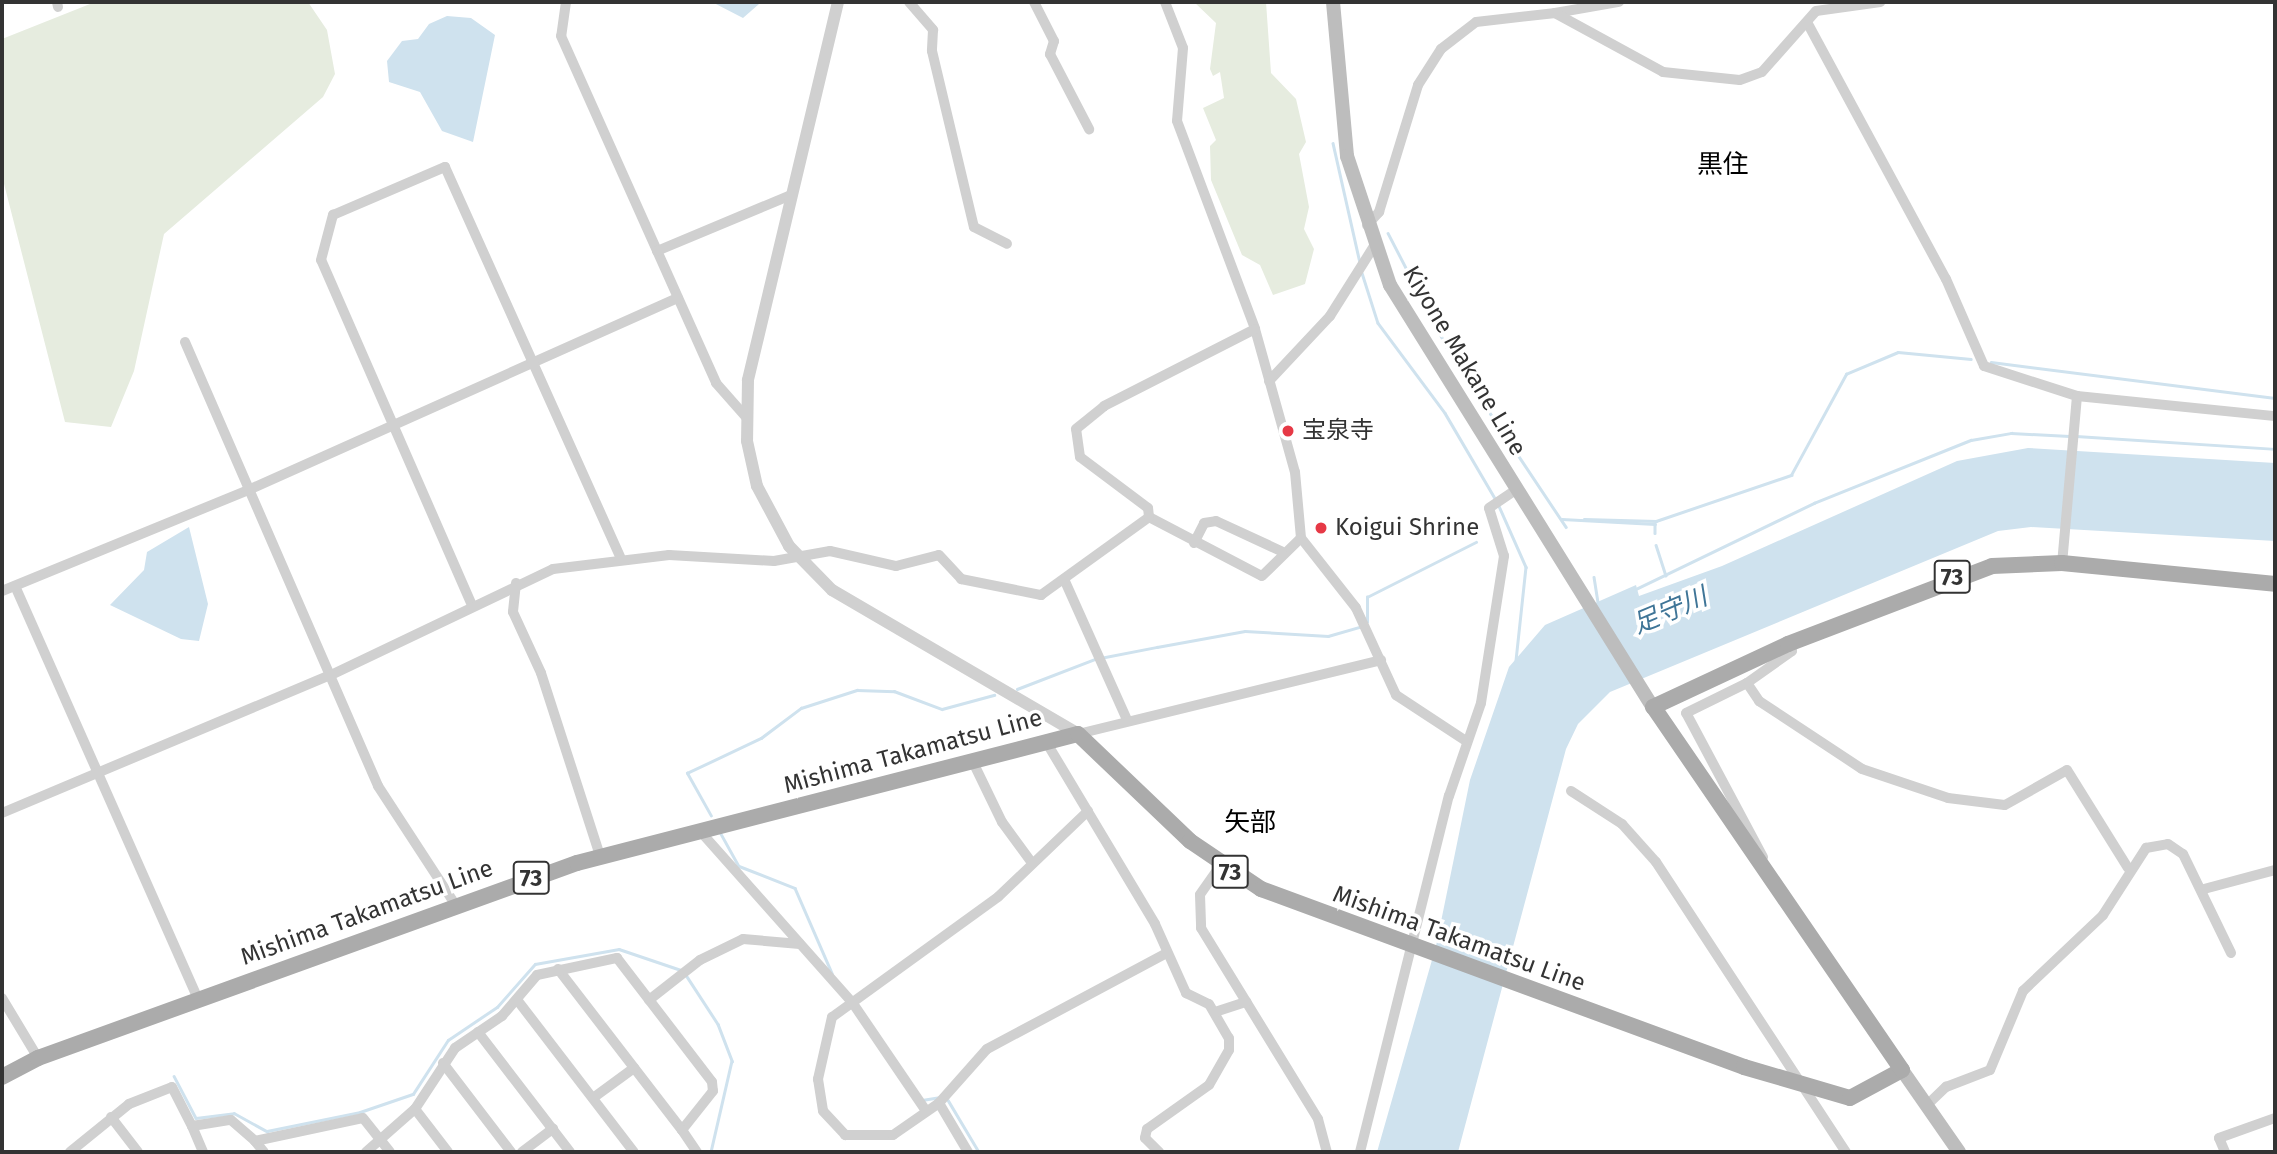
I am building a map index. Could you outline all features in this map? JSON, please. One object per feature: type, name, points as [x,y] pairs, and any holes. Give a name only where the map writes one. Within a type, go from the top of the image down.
[{"type":"main road","name":"Kiyone Makane Line","points":[[1333,2],[1338,104],[1366,226],[1369,251],[1410,323],[1514,491],[1653,707]]},
{"type":"main road","name":"73","points":[[1653,707],[1788,644],[1973,570],[2062,558],[2275,584]]},
{"type":"main road","points":[[1653,707],[1760,870],[1959,1152]]},
{"type":"main road","name":"Mishima Takamatsu Line","points":[[2,1077],[38,1058],[456,904],[600,856],[1045,740],[1078,734],[1220,866],[1290,902],[1807,1089],[1850,1098],[1902,1070]]},
{"type":"street","points":[[566,2],[561,36],[716,383],[746,417]]},
{"type":"street","points":[[838,2],[752,359],[746,417],[757,486],[799,559],[851,604],[1078,734],[1381,660]]},
{"type":"street","points":[[909,2],[933,30],[932,51],[974,227],[1007,244]]},
{"type":"street","points":[[1034,2],[1054,41],[1050,54],[1089,129]]},
{"type":"street","points":[[1165,2],[1183,48],[1177,121],[1255,329],[1295,472],[1301,538],[1364,625],[1405,706],[1466,741]]},
{"type":"street","points":[[1366,226],[1379,212],[1418,85],[1441,49],[1482,19],[1555,13],[1619,2]]},
{"type":"street","points":[[1555,13],[1663,72],[1740,80],[1762,72],[1808,24],[1814,6],[1880,2]]},
{"type":"street","points":[[1808,24],[1946,279],[1984,366],[2077,400],[2275,416]]},
{"type":"street","points":[[471,603],[325,275],[324,231],[333,215],[445,167],[620,557]]},
{"type":"street","points":[[657,251],[791,195]]},
{"type":"street","points":[[1269,381],[1330,316],[1357,264],[1369,251]]},
{"type":"street","points":[[2,591],[246,491],[678,298]]},
{"type":"street","points":[[1255,329],[1104,406],[1076,429],[1080,457],[1148,508],[1150,517],[1262,576],[1281,551],[1301,538]]},
{"type":"street","points":[[185,342],[246,491],[331,675],[378,786],[456,904]]},
{"type":"street","points":[[2062,558],[2077,400]]},
{"type":"street","points":[[1360,1152],[1416,948],[1466,741],[1481,703],[1503,574],[1497,502],[1514,491]]},
{"type":"street","points":[[2,813],[95,770],[331,675],[516,582],[620,557],[799,559],[831,551],[896,565],[939,555],[961,579],[1041,595],[1065,579],[1071,568],[1150,517]]},
{"type":"street","points":[[1194,542],[1204,523],[1216,521],[1281,551]]},
{"type":"street","points":[[1065,579],[1127,720]]},
{"type":"street","points":[[516,582],[513,612],[541,673],[600,856]]},
{"type":"street","points":[[15,586],[198,999]]},
{"type":"street","points":[[1760,870],[1764,862],[1753,831],[1686,721],[1691,706],[1747,683],[1792,651],[1788,644]]},
{"type":"street","points":[[1747,683],[1759,701],[1862,769],[1948,798],[2005,804],[2067,770],[2128,867]]},
{"type":"street","points":[[1045,740],[1088,811],[1167,953],[1186,993],[1215,1012],[1229,1051],[1209,1085],[1147,1129],[1145,1138],[1159,1152]]},
{"type":"street","points":[[972,760],[1002,822],[1032,863]]},
{"type":"street","points":[[1571,791],[1622,824],[1656,862],[1846,1152]]},
{"type":"street","points":[[1088,811],[998,897],[832,1017],[818,1079],[823,1111],[845,1135],[878,1139],[893,1135],[924,1108],[942,1099],[987,1049],[1167,953]]},
{"type":"street","points":[[700,831],[800,944],[854,1000],[924,1108]]},
{"type":"street","points":[[1926,1106],[1946,1087],[1990,1070],[2023,990],[2103,915],[2128,867],[2146,848],[2168,845],[2183,855],[2204,889],[2231,953]]},
{"type":"street","points":[[1220,866],[1206,879],[1198,912],[1209,946],[1318,1119],[1327,1152]]},
{"type":"street","points":[[2204,889],[2275,870]]},
{"type":"street","points":[[649,1000],[684,972],[748,938],[800,944]]},
{"type":"street","points":[[366,1152],[415,1109],[443,1063],[518,1001],[537,975],[617,958],[712,1082],[713,1091],[682,1130]]},
{"type":"street","points":[[558,969],[697,1152]]},
{"type":"street","points":[[2,998],[38,1058]]},
{"type":"street","points":[[518,1001],[634,1152]]},
{"type":"street","points":[[1215,1012],[1246,1002]]},
{"type":"street","points":[[478,1032],[570,1152]]},
{"type":"street","points":[[443,1063],[511,1152]]},
{"type":"street","points":[[593,1098],[634,1068]]},
{"type":"street","points":[[73,1150],[111,1117],[172,1087],[203,1152]]},
{"type":"street","points":[[942,1099],[968,1152]]},
{"type":"street","points":[[415,1109],[448,1152]]},
{"type":"street","points":[[111,1117],[138,1152]]},
{"type":"street","points":[[256,1141],[363,1118],[390,1152]]},
{"type":"street","points":[[2225,1152],[2219,1139],[2275,1118]]},
{"type":"street","points":[[192,1126],[231,1120],[256,1141],[264,1152]]},
{"type":"street","points":[[522,1152],[553,1129]]},
{"type":"street","points":[[1353,1152],[1364,1138]]},
{"type":"shaded area","points":[[95,2],[308,2],[327,30],[335,74],[323,97],[164,234],[134,371],[111,427],[65,422],[2,176],[2,39]]},
{"type":"shaded area","points":[[1194,2],[1266,2],[1271,73],[1296,99],[1306,142],[1299,154],[1309,207],[1304,229],[1314,249],[1305,284],[1273,295],[1260,265],[1242,255],[1211,180],[1210,146],[1216,140],[1203,108],[1224,98],[1220,72],[1213,76],[1210,69],[1216,23]]},
{"type":"water","points":[[712,2],[759,2],[759,4],[743,18]]},
{"type":"water","points":[[447,16],[471,18],[495,35],[473,142],[442,131],[420,92],[389,82],[387,61],[402,41],[418,39],[429,24]]},
{"type":"water","name":"足守川","points":[[2028,448],[2275,463],[2275,541],[2031,527],[1998,531],[1610,692],[1578,724],[1566,749],[1458,1152],[1377,1152],[1436,946],[1470,780],[1509,667],[1545,625],[1636,585],[1639,596],[1722,566],[1957,461]]},
{"type":"water","points":[[189,527],[208,604],[199,641],[181,639],[110,605],[144,570],[147,552]]},
{"type":"waterway","points":[[1333,143],[1360,263]]},
{"type":"waterway","points":[[1388,233],[1450,353],[1566,527]]},
{"type":"waterway","points":[[1362,273],[1378,323],[1445,413],[1496,500]]},
{"type":"waterway","points":[[1584,519],[1656,521],[1791,475],[1846,374],[1898,352],[1971,359]]},
{"type":"waterway","points":[[1991,362],[2275,398]]},
{"type":"waterway","points":[[1636,589],[1814,503],[1971,440],[2011,433],[2069,436]]},
{"type":"waterway","points":[[2076,436],[2275,449]]},
{"type":"waterway","points":[[1499,506],[1526,567],[1516,661]]},
{"type":"waterway","points":[[1562,519],[1655,524],[1655,533]]},
{"type":"waterway","points":[[1367,622],[1367,597],[1476,542]]},
{"type":"waterway","points":[[1656,545],[1666,575]]},
{"type":"waterway","points":[[1594,577],[1598,601]]},
{"type":"waterway","points":[[1017,689],[1095,659],[1157,647],[1245,631],[1328,636],[1363,626]]},
{"type":"waterway","points":[[711,816],[687,773],[761,738],[801,708],[857,690],[894,691],[942,709],[994,695]]},
{"type":"waterway","points":[[720,832],[739,866],[795,888],[832,973]]},
{"type":"waterway","points":[[174,1076],[196,1118],[234,1113],[267,1131],[360,1112],[413,1094],[448,1040],[497,1007],[535,964],[619,949],[681,970]]},
{"type":"waterway","points":[[686,975],[718,1024],[732,1061],[711,1152]]},
{"type":"waterway","points":[[922,1100],[942,1097]]},
{"type":"waterway","points":[[948,1100],[979,1152]]},
{"type":"place","name":"宝泉寺","points":[[1288,431]]},
{"type":"place","name":"Koigui Shrine","points":[[1321,528]]},
{"type":"district","name":"黒住","points":[[1723,165]]},
{"type":"district","name":"矢部","points":[[1250,823]]}]
